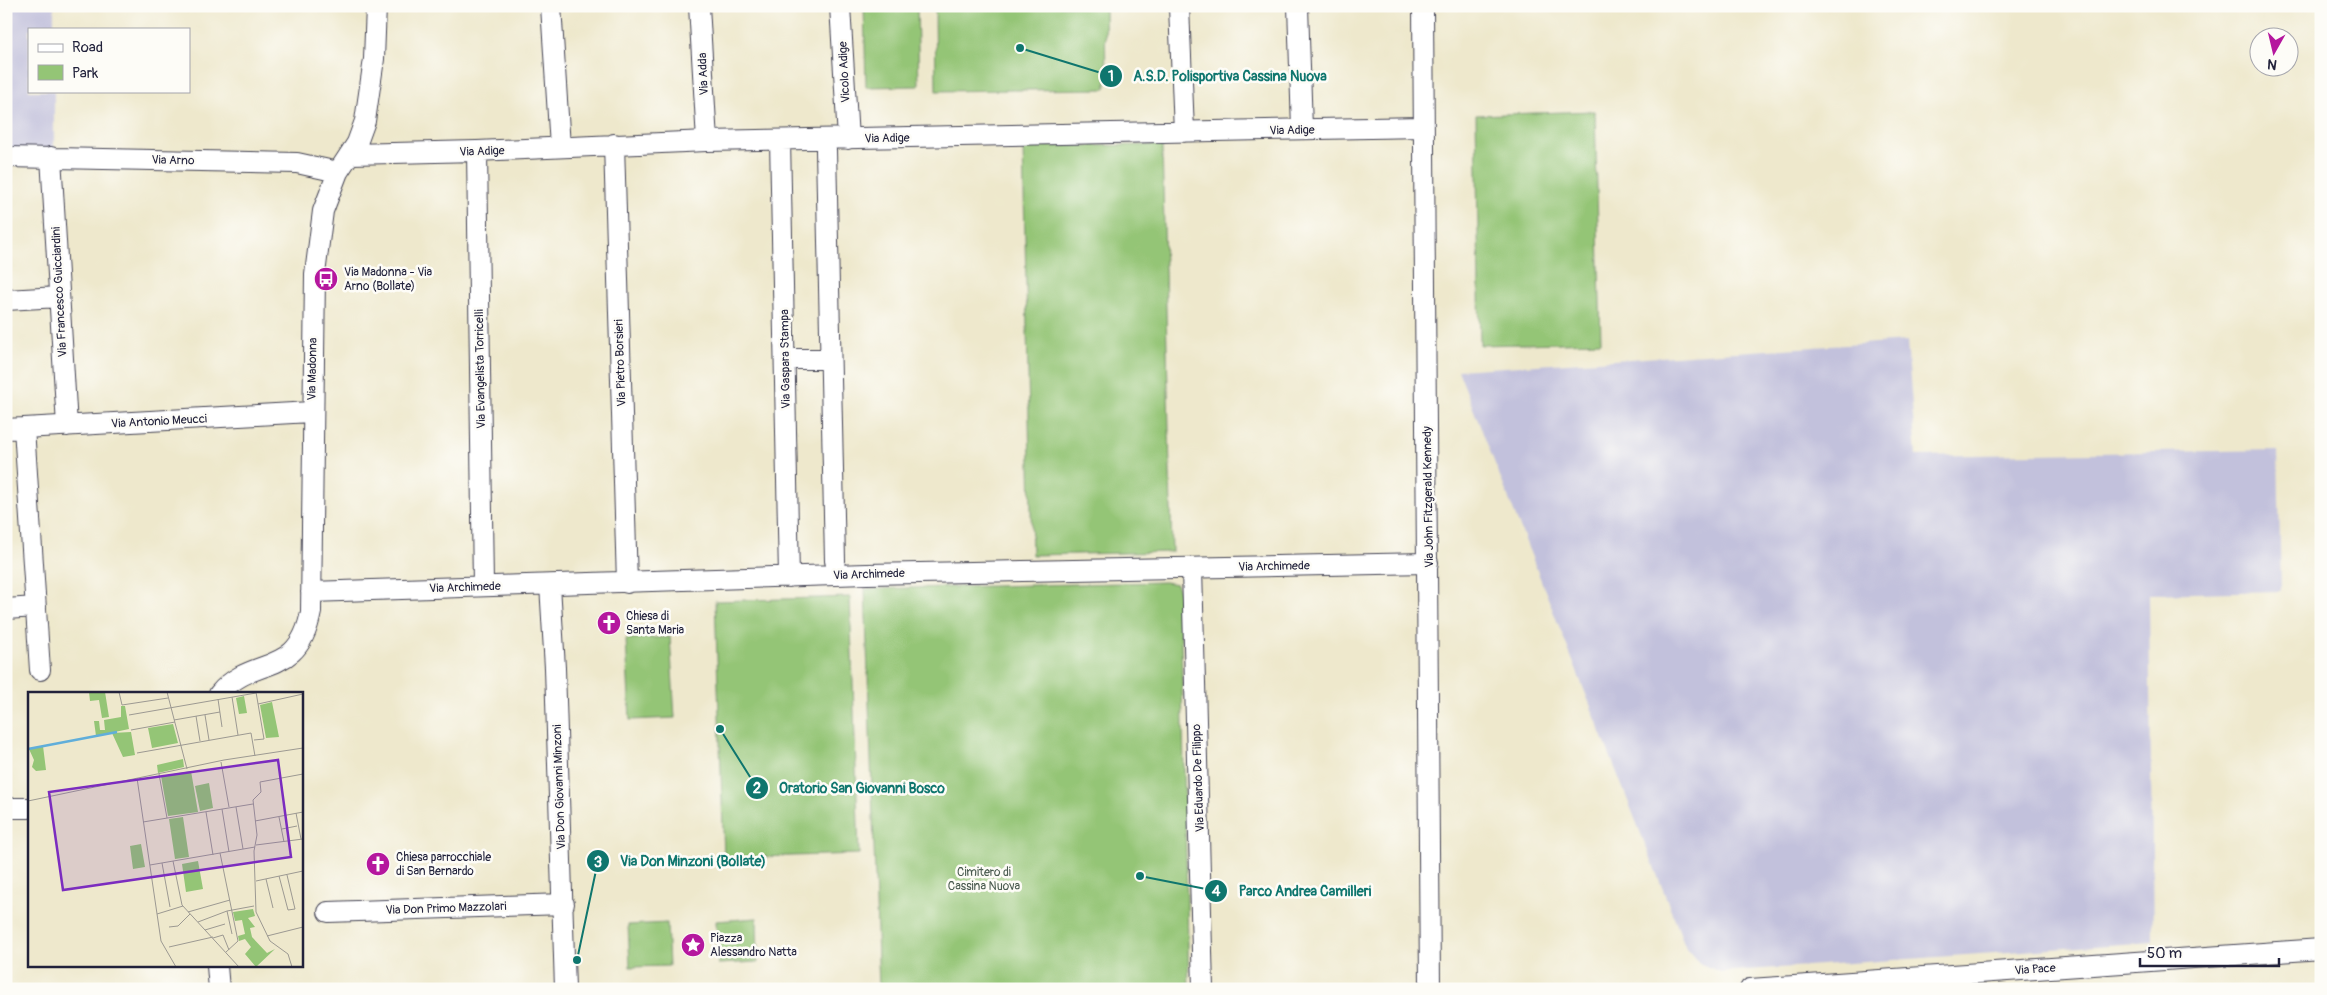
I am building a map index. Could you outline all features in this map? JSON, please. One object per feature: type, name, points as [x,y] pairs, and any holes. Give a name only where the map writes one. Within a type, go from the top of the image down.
[{"type":"street","name":"Via Madonna","points":[[221,692],[236,679],[268,666],[293,652],[303,641],[308,628],[311,592],[311,412],[314,274],[323,211],[338,172],[351,154],[362,133],[365,121],[374,59],[376,6]]},
{"type":"street","points":[[551,6],[560,142]]},
{"type":"street","name":"Via Adda","points":[[699,6],[707,141]]},
{"type":"street","name":"Vicolo Adige","points":[[840,6],[848,138]]},
{"type":"street","points":[[1179,6],[1184,132]]},
{"type":"street","points":[[1298,6],[1302,129]]},
{"type":"street","name":"Via John Fitzgerald Kennedy","points":[[1423,6],[1430,989]]},
{"type":"street","name":"Via Adige","points":[[351,154],[477,151],[560,142],[614,144],[1423,127]]},
{"type":"street","name":"Via Gaspara Stampa","points":[[780,140],[790,578]]},
{"type":"street","name":"Via Pietro Borsieri","points":[[614,144],[627,583]]},
{"type":"street","points":[[826,150],[829,360],[835,561]]},
{"type":"street","name":"Via Evangelista Torricelli","points":[[477,151],[483,586]]},
{"type":"street","name":"Via Arno","points":[[6,157],[297,163],[338,172]]},
{"type":"street","name":"Via Francesco Guicciardini","points":[[51,157],[67,426]]},
{"type":"street","points":[[6,300],[59,297]]},
{"type":"street","points":[[785,359],[829,360]]},
{"type":"street","name":"Via Antonio Meucci","points":[[15,429],[311,412]]},
{"type":"street","points":[[15,429],[36,607],[40,670]]},
{"type":"street","name":"Via Archimede","points":[[311,592],[790,578],[1428,563]]},
{"type":"street","name":"Via Eduardo De Filippo","points":[[1192,568],[1204,989]]},
{"type":"street","name":"Via Don Giovanni Minzoni","points":[[550,585],[564,904],[565,989]]},
{"type":"street","points":[[6,609],[36,607]]},
{"type":"street","points":[[6,808],[28,808]]},
{"type":"street","name":"Via Don Primo Mazzolari","points":[[328,912],[564,904]]},
{"type":"street","name":"Via Pace","points":[[1750,989],[2321,949]]},
{"type":"street","points":[[217,968],[219,989]]},
{"type":"shaded area","points":[[6,6],[54,6],[54,28],[28,28],[28,92],[54,92],[54,150],[6,150]]},
{"type":"shaded area","points":[[1907,341],[1916,456],[2278,450],[2281,591],[2149,594],[2153,942],[1720,972],[1699,963],[1686,948],[1458,370]]},
{"type":"green space","points":[[864,6],[917,6],[919,86],[866,87]]},
{"type":"green space","points":[[935,6],[1105,6],[1106,89],[936,91]]},
{"type":"green space","points":[[1595,111],[1601,342],[1480,345],[1476,115]]},
{"type":"green space","points":[[1162,145],[1172,552],[1032,555],[1023,146]]},
{"type":"green space","name":"Cimitero di Cassina Nuova","points":[[1165,582],[1176,584],[1180,593],[1189,989],[879,989],[865,589]]},
{"type":"green space","points":[[850,597],[859,854],[724,858],[715,601]]},
{"type":"green space","points":[[670,637],[675,718],[630,720],[626,639]]},
{"type":"green space","points":[[757,918],[758,962],[718,964],[716,921]]},
{"type":"green space","points":[[667,923],[669,966],[630,967],[628,925]]},
{"type":"place","name":"A.S.D. Polisportiva Cassina Nuova","points":[[1020,48]]},
{"type":"place","name":"Via Madonna - Via Arno (Bollate)","points":[[326,279]]},
{"type":"place","name":"Chiesa di Santa Maria","points":[[609,623]]},
{"type":"place","name":"Oratorio San Giovanni Bosco","points":[[720,729]]},
{"type":"place","name":"Chiesa parrocchiale di San Bernardo","points":[[378,864]]},
{"type":"place","name":"Parco Andrea Camilleri","points":[[1140,876]]},
{"type":"place","name":"Piazza Alessandro Natta","points":[[693,945]]},
{"type":"place","name":"Via Don Minzoni (Bollate)","points":[[577,960]]}]
